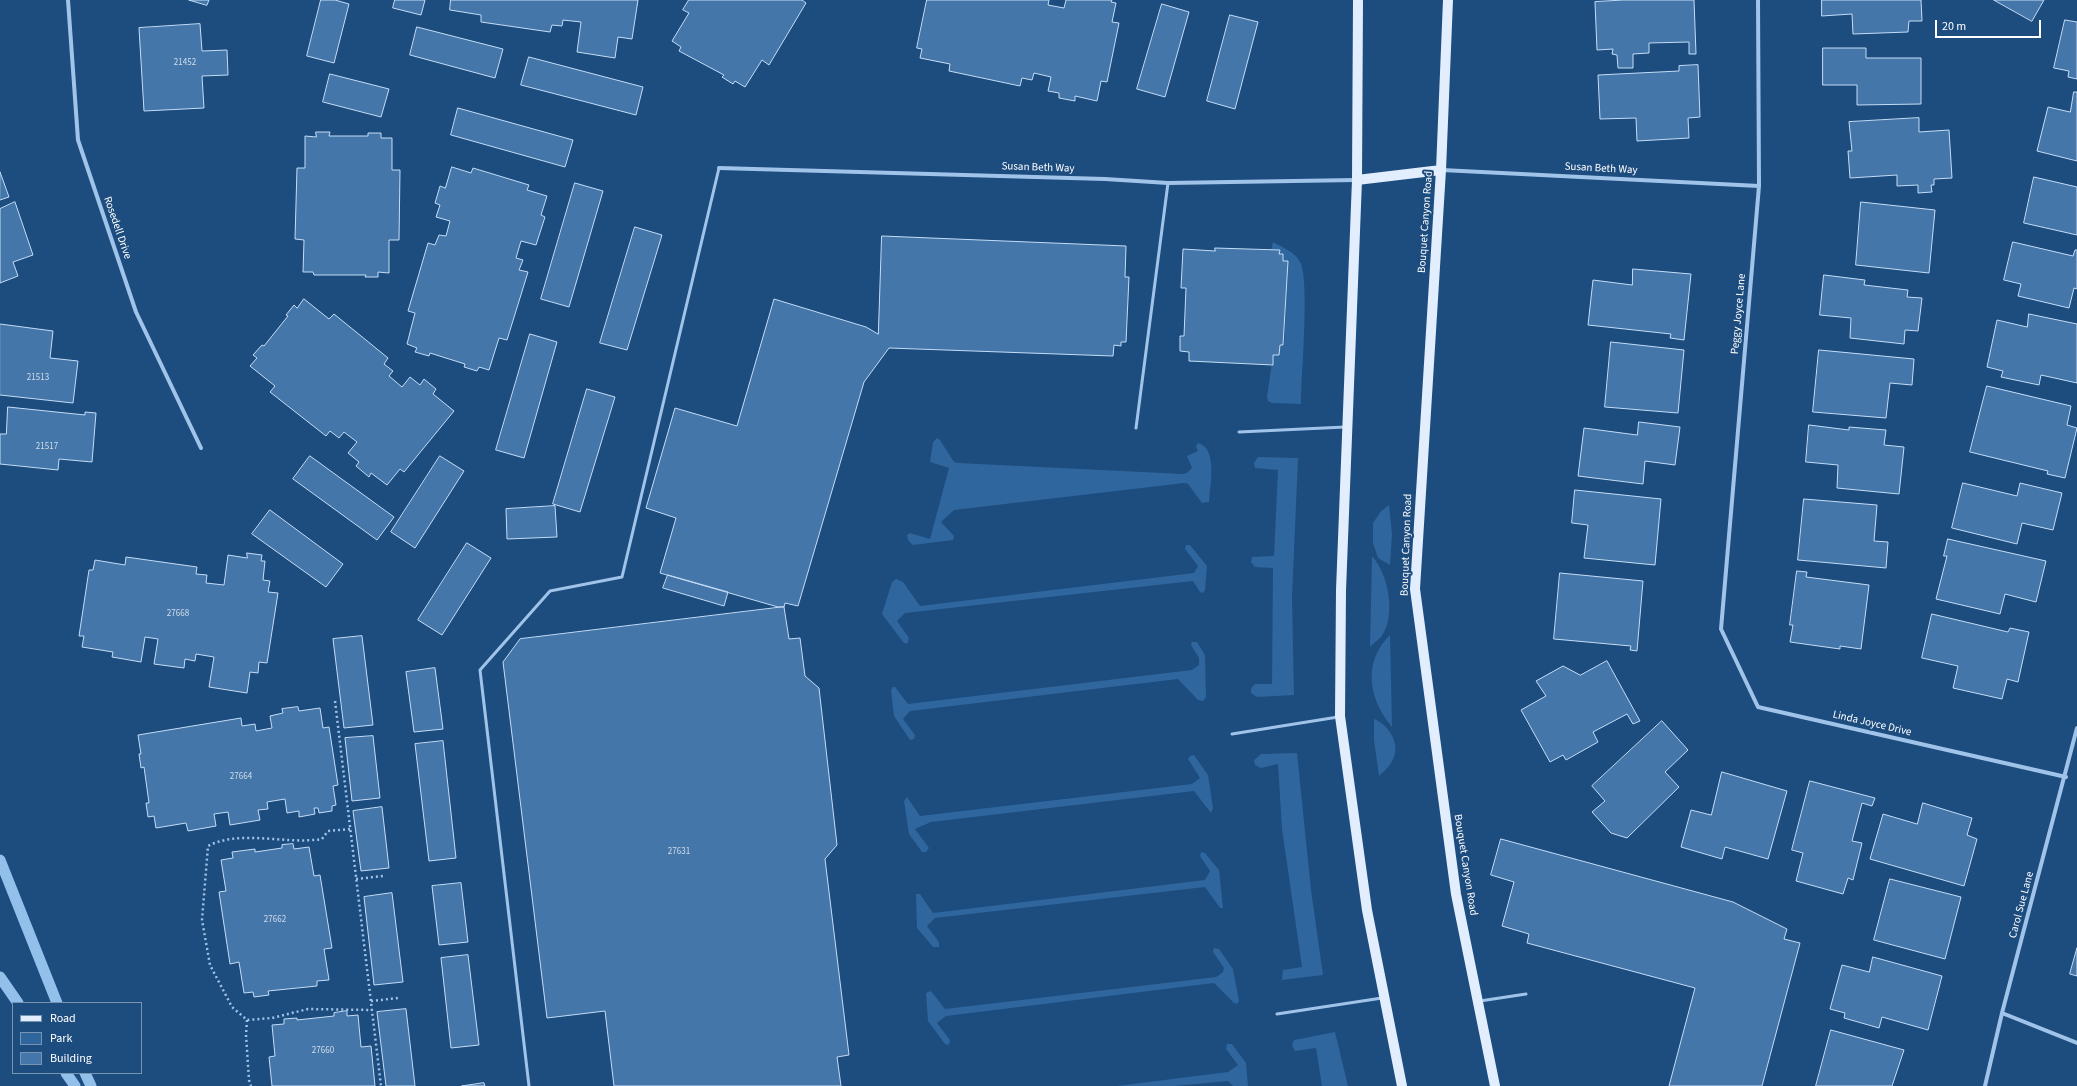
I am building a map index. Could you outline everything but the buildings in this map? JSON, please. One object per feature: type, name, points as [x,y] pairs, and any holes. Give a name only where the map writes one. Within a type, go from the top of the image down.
[{"type":"main road","points":[[1358,0],[1357,180],[1348,427],[1340,590],[1340,716],[1367,910],[1402,1086]]},
{"type":"main road","name":"Bouquet Canyon Road","points":[[1448,0],[1441,170],[1415,589],[1456,894],[1495,1086]]},
{"type":"main road","points":[[1357,180],[1441,170]]},
{"type":"street","name":"Rosedell Drive","points":[[68,0],[78,140],[136,312],[201,448]]},
{"type":"street","name":"Peggy Joyce Lane","points":[[1721,629],[1759,186],[1758,0]]},
{"type":"street","name":"Susan Beth Way","points":[[719,168],[1105,179],[1168,183],[1357,180]]},
{"type":"street","name":"Susan Beth Way","points":[[1441,170],[1759,186]]},
{"type":"street","name":"Linda Joyce Drive","points":[[1721,629],[1758,707],[2066,777]]},
{"type":"street","name":"Carol Sue Lane","points":[[1985,1086],[2002,1013],[2066,777],[2077,728]]},
{"type":"street","points":[[2002,1013],[2077,1044]]},
{"type":"lane","points":[[528,1086],[480,670],[550,591],[622,577],[719,168]]},
{"type":"lane","points":[[1136,428],[1168,183]]},
{"type":"lane","points":[[1239,432],[1348,427]]},
{"type":"lane","points":[[1232,734],[1340,716]]},
{"type":"lane","points":[[1478,1001],[1526,994]]},
{"type":"lane","points":[[1277,1014],[1385,998]]},
{"type":"path","points":[[335,701],[381,1086]]},
{"type":"path","points":[[350,829],[328,831],[322,839],[305,842],[266,838],[219,841],[208,846],[202,920],[210,965],[232,1008],[247,1020],[272,1018],[308,1009],[372,1010]]},
{"type":"path","points":[[356,878],[383,876]]},
{"type":"path","points":[[371,1001],[398,998]]},
{"type":"path","points":[[247,1020],[248,1072],[252,1086]]},
{"type":"green space","points":[[1273,242],[1288,250],[1298,258],[1303,272],[1305,308],[1301,404],[1272,403],[1268,401],[1267,397],[1273,355],[1279,355],[1280,345],[1284,345],[1288,262],[1283,261],[1283,255],[1279,254],[1280,250],[1271,250]]},
{"type":"green space","points":[[937,438],[940,440],[954,462],[958,463],[1183,474],[1187,473],[1192,468],[1187,456],[1198,451],[1196,447],[1198,443],[1204,446],[1211,459],[1209,502],[1202,503],[1188,484],[1184,483],[954,510],[941,522],[954,536],[953,540],[913,545],[908,540],[907,535],[910,533],[930,539],[949,468],[930,462],[933,442]]},
{"type":"green space","points":[[1258,457],[1298,458],[1292,598],[1294,695],[1257,697],[1251,693],[1251,688],[1255,684],[1272,684],[1273,568],[1255,567],[1251,562],[1252,557],[1274,556],[1278,470],[1255,468],[1254,463]]},
{"type":"green space","points":[[1389,505],[1392,534],[1390,565],[1378,558],[1373,543],[1373,523],[1381,511]]},
{"type":"green space","points":[[1186,545],[1190,545],[1207,566],[1205,590],[1203,593],[1200,592],[1193,581],[905,613],[897,621],[909,638],[907,644],[903,642],[882,614],[892,582],[896,579],[903,582],[920,606],[1194,573],[1198,566],[1185,549]]},
{"type":"green space","points":[[1372,556],[1378,564],[1386,584],[1389,618],[1381,637],[1370,647]]},
{"type":"green space","points":[[1390,635],[1392,727],[1378,705],[1372,681],[1372,669],[1375,657],[1381,646]]},
{"type":"green space","points":[[1192,642],[1197,642],[1205,655],[1206,697],[1203,701],[1198,700],[1178,679],[910,711],[903,719],[915,735],[914,739],[910,740],[894,716],[891,690],[893,687],[895,687],[908,704],[1192,670],[1199,665],[1199,658],[1191,645]]},
{"type":"green space","points":[[1374,719],[1379,721],[1388,729],[1394,739],[1395,745],[1393,760],[1388,768],[1379,776],[1374,740]]},
{"type":"green space","points":[[1297,753],[1311,890],[1323,975],[1282,980],[1283,970],[1302,967],[1282,829],[1278,764],[1261,768],[1255,765],[1254,760],[1261,754]]},
{"type":"green space","points":[[1194,755],[1208,775],[1213,808],[1211,813],[1194,791],[931,822],[915,829],[929,848],[926,852],[922,852],[909,834],[904,801],[907,797],[920,816],[1192,784],[1200,778],[1188,759],[1190,756]]},
{"type":"green space","points":[[1201,852],[1205,853],[1219,870],[1223,908],[1220,908],[1205,887],[935,918],[927,926],[939,942],[939,947],[933,947],[917,928],[916,894],[920,894],[933,913],[1205,880],[1210,871],[1200,856]]},
{"type":"green space","points":[[1214,948],[1219,949],[1233,969],[1239,1001],[1237,1004],[1234,1003],[1214,983],[946,1016],[937,1023],[950,1040],[949,1045],[945,1044],[928,1021],[926,993],[931,991],[945,1009],[1216,977],[1223,972],[1224,968],[1213,952]]},
{"type":"green space","points":[[1335,1032],[1348,1086],[1322,1086],[1316,1048],[1295,1051],[1292,1045],[1294,1040]]},
{"type":"green space","points":[[1227,1044],[1232,1044],[1246,1063],[1248,1086],[1233,1086],[1228,1081],[1175,1086],[1117,1086],[1228,1072],[1238,1065],[1226,1049]]},
{"type":"waterway","points":[[0,860],[57,1002]]},
{"type":"waterway","points":[[0,977],[17,1002]]},
{"type":"waterway","points":[[67,1074],[75,1086]]},
{"type":"waterway","points":[[85,1074],[91,1086]]}]
